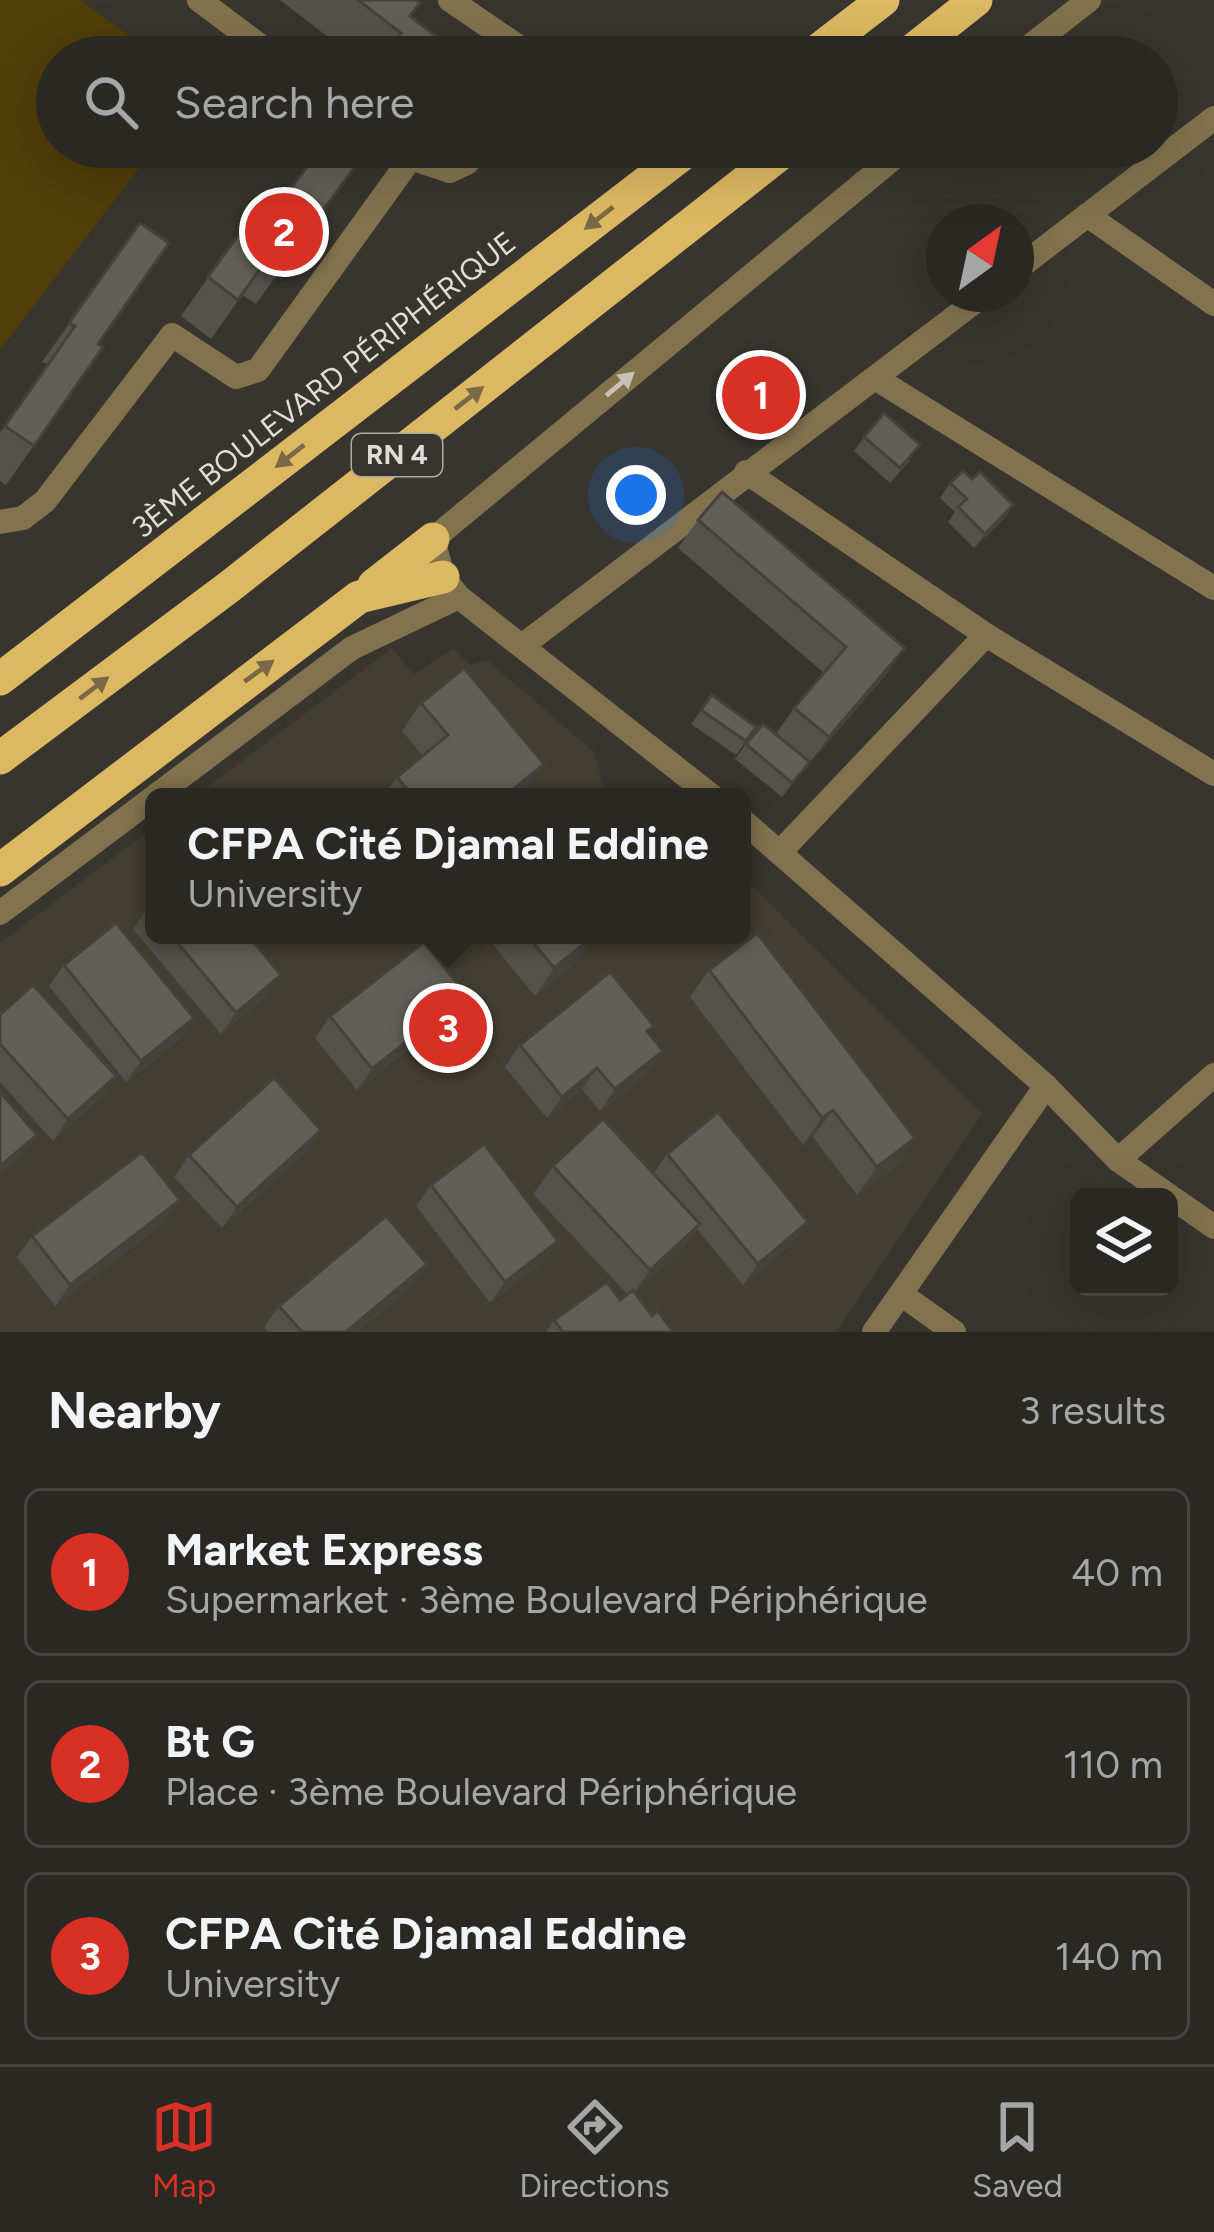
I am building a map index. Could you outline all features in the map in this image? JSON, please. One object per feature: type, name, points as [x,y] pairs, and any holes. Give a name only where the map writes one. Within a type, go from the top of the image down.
[{"type":"highway","points":[[836,36],[883,0]]},
{"type":"highway","points":[[931,36],[976,0]]},
{"type":"highway","name":"3ÈME BOULEVARD PÉRIPHÉRIQUE","points":[[0,680],[665,168]]},
{"type":"highway","name":"RN 4","points":[[0,758],[229,586],[762,168]]},
{"type":"highway","points":[[0,870],[433,539]]},
{"type":"highway","points":[[359,597],[451,587]]},
{"type":"street","points":[[199,0],[247,36]]},
{"type":"street","points":[[450,0],[503,36]]},
{"type":"street","points":[[1043,36],[1089,0]]},
{"type":"street","points":[[1178,146],[1214,118]]},
{"type":"street","points":[[0,522],[22,518],[45,501],[172,335],[236,377],[258,370],[394,168]]},
{"type":"street","points":[[701,788],[451,587],[433,539],[882,168]]},
{"type":"street","points":[[1034,256],[1149,168]]},
{"type":"street","points":[[1088,215],[1214,304]]},
{"type":"street","points":[[523,645],[961,312]]},
{"type":"street","points":[[875,378],[1214,587]]},
{"type":"street","points":[[746,472],[986,634],[1214,774]]},
{"type":"street","points":[[166,788],[352,648],[451,587]]},
{"type":"street","points":[[781,851],[986,634]]},
{"type":"street","points":[[0,913],[145,804]]},
{"type":"street","points":[[751,827],[1046,1086],[1118,1160],[1214,1227]]},
{"type":"street","points":[[1118,1160],[1214,1075]]},
{"type":"street","points":[[874,1332],[1046,1086]]},
{"type":"street","points":[[901,1294],[955,1332]]},
{"type":"shaded area","points":[[0,0],[80,0],[129,36],[36,36],[36,168],[139,168],[0,350]]},
{"type":"shaded area","points":[[392,648],[413,674],[454,649],[470,665],[487,660],[594,752],[604,788],[206,788]]},
{"type":"shaded area","points":[[145,834],[145,944],[751,944],[751,885],[982,1114],[836,1332],[0,1332],[0,943]]},
{"type":"building","points":[[358,0],[420,3],[410,16],[436,36],[399,36],[401,33]]},
{"type":"building","points":[[306,168],[354,168],[283,265],[269,256],[238,300],[208,277],[239,234],[250,242]]},
{"type":"building","points":[[140,223],[169,243],[34,446],[5,426],[75,326],[69,323]]},
{"type":"building","points":[[884,413],[920,445],[900,468],[864,437]]},
{"type":"building","points":[[963,471],[972,479],[980,472],[1013,505],[985,534],[958,507],[967,499],[950,483]]},
{"type":"building","points":[[722,492],[905,648],[829,737],[794,708],[846,647],[698,520]]},
{"type":"building","points":[[464,668],[544,764],[515,788],[406,788],[397,777],[448,735],[421,703]]},
{"type":"building","points":[[712,695],[756,727],[746,741],[701,710]]},
{"type":"building","points":[[763,724],[810,762],[792,783],[746,744]]},
{"type":"building","points":[[116,923],[194,1018],[141,1061],[64,965]]},
{"type":"building","points":[[757,933],[915,1138],[877,1167],[833,1110],[822,1118],[709,970],[743,944],[751,944]]},
{"type":"building","points":[[178,944],[255,944],[281,975],[236,1013]]},
{"type":"building","points":[[421,944],[466,994],[372,1069],[330,1016]]},
{"type":"building","points":[[534,944],[584,944],[554,968]]},
{"type":"building","points":[[610,972],[654,1026],[647,1031],[663,1051],[615,1089],[597,1068],[562,1097],[520,1045]]},
{"type":"building","points":[[33,985],[116,1076],[68,1119],[0,1044],[0,1015]]},
{"type":"building","points":[[274,1078],[321,1130],[237,1207],[189,1155]]},
{"type":"building","points":[[0,1092],[37,1135],[0,1166]]},
{"type":"building","points":[[718,1112],[808,1222],[758,1264],[667,1154]]},
{"type":"building","points":[[603,1119],[700,1224],[650,1270],[553,1166]]},
{"type":"building","points":[[484,1144],[558,1241],[505,1282],[431,1185]]},
{"type":"building","points":[[142,1152],[180,1200],[70,1285],[32,1236]]},
{"type":"building","points":[[386,1216],[427,1264],[346,1332],[302,1332],[279,1306]]},
{"type":"building","points":[[607,1282],[620,1300],[633,1290],[652,1316],[658,1311],[673,1332],[563,1332],[554,1320]]},
{"type":"place","name":"Bt G","points":[[284,232]]},
{"type":"place","name":"Market Express","points":[[761,395]]},
{"type":"place","name":"CFPA Cité Djamal Eddine","points":[[448,1028]]}]
